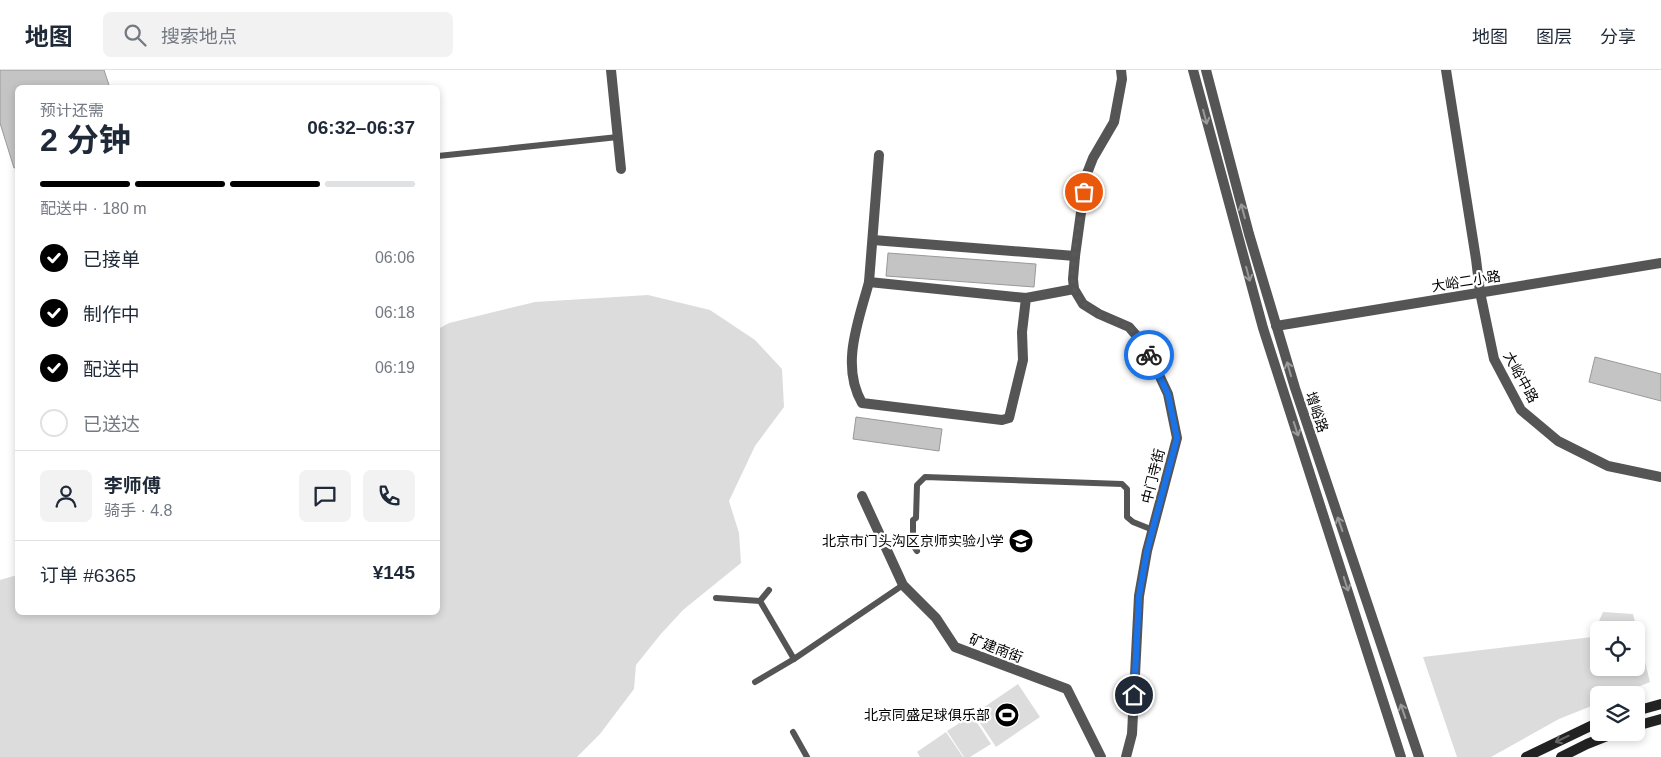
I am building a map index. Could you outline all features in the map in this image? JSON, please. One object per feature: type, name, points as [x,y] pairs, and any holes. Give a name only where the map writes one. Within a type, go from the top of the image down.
[{"type":"main road","points":[[1645,708],[1661,704]]},
{"type":"main road","points":[[1645,723],[1661,719]]},
{"type":"main road","points":[[1526,757],[1590,726]]},
{"type":"main road","points":[[1561,757],[1594,741]]},
{"type":"street","points":[[611,70],[621,168]]},
{"type":"street","points":[[869,282],[1026,298],[1074,289],[1075,256],[1086,176],[1093,158],[1114,122],[1122,79],[1121,70]]},
{"type":"street","name":"增峪路","points":[[1193,70],[1263,328],[1401,757]]},
{"type":"street","name":"增峪路","points":[[1208,70],[1249,234],[1295,388],[1419,757]]},
{"type":"street","name":"大峪中路","points":[[1446,70],[1480,292],[1494,359],[1520,410],[1558,442],[1608,466],[1661,476]]},
{"type":"street","points":[[879,155],[869,282],[853,344],[852,362],[856,393],[862,403],[1002,420],[1009,418],[1023,360],[1022,332],[1026,298]]},
{"type":"street","points":[[873,240],[1075,256]]},
{"type":"street","name":"大峪二小路","points":[[1276,326],[1661,263]]},
{"type":"street","name":"中门寺街","points":[[1074,289],[1083,304],[1099,314],[1129,327],[1142,342],[1168,394],[1177,438],[1153,530],[1139,596],[1132,734],[1126,757]]},
{"type":"street","name":"矿建南街","points":[[862,496],[903,585],[936,618],[955,647],[1067,689],[1101,757]]},
{"type":"lane","points":[[440,156],[618,137]]},
{"type":"lane","points":[[916,551],[913,545],[913,520],[916,518],[917,485],[925,478],[1122,484],[1127,490],[1128,517],[1133,522],[1153,530]]},
{"type":"lane","points":[[755,682],[794,659],[903,585]]},
{"type":"lane","points":[[760,601],[769,590]]},
{"type":"lane","points":[[716,598],[760,601]]},
{"type":"lane","points":[[760,601],[794,659]]},
{"type":"lane","points":[[793,732],[807,757]]},
{"type":"shaded area","points":[[648,295],[710,310],[755,340],[782,369],[784,407],[755,446],[729,501],[739,533],[741,563],[683,610],[660,635],[636,665],[634,689],[600,734],[577,757],[0,757],[0,580],[15,576],[15,615],[440,615],[440,328],[449,323],[535,302]]},
{"type":"shaded area","points":[[1603,612],[1633,614],[1635,621],[1599,621]]},
{"type":"shaded area","points":[[1590,637],[1590,676],[1645,676],[1645,662],[1650,682],[1640,686],[1590,686],[1590,707],[1559,719],[1491,757],[1457,757],[1423,657]]},
{"type":"shaded area","name":"北京同盛足球俱乐部","points":[[1018,684],[1040,717],[996,747],[974,714]]},
{"type":"shaded area","points":[[972,715],[991,744],[970,757],[964,757],[947,731]]},
{"type":"shaded area","points":[[946,732],[963,757],[920,757],[917,752]]},
{"type":"building","points":[[0,70],[104,70],[109,85],[15,85],[15,168],[0,123]]},
{"type":"building","points":[[888,253],[1036,264],[1034,287],[886,276]]},
{"type":"building","points":[[1595,357],[1661,374],[1661,401],[1589,382]]},
{"type":"building","points":[[856,417],[942,429],[939,451],[853,439]]},
{"type":"way so far","points":[[1084,192],[1075,256],[1074,289],[1083,304],[1099,314],[1129,327],[1142,342],[1149,355]]},
{"type":"place","name":"北京市门头沟区京师实验小学","points":[[1021,541]]},
{"type":"place","name":"北京同盛足球俱乐部","points":[[1007,715]]},
{"type":"route","points":[[1134,695],[1139,596],[1147,551],[1177,438],[1168,394],[1149,355]]}]
